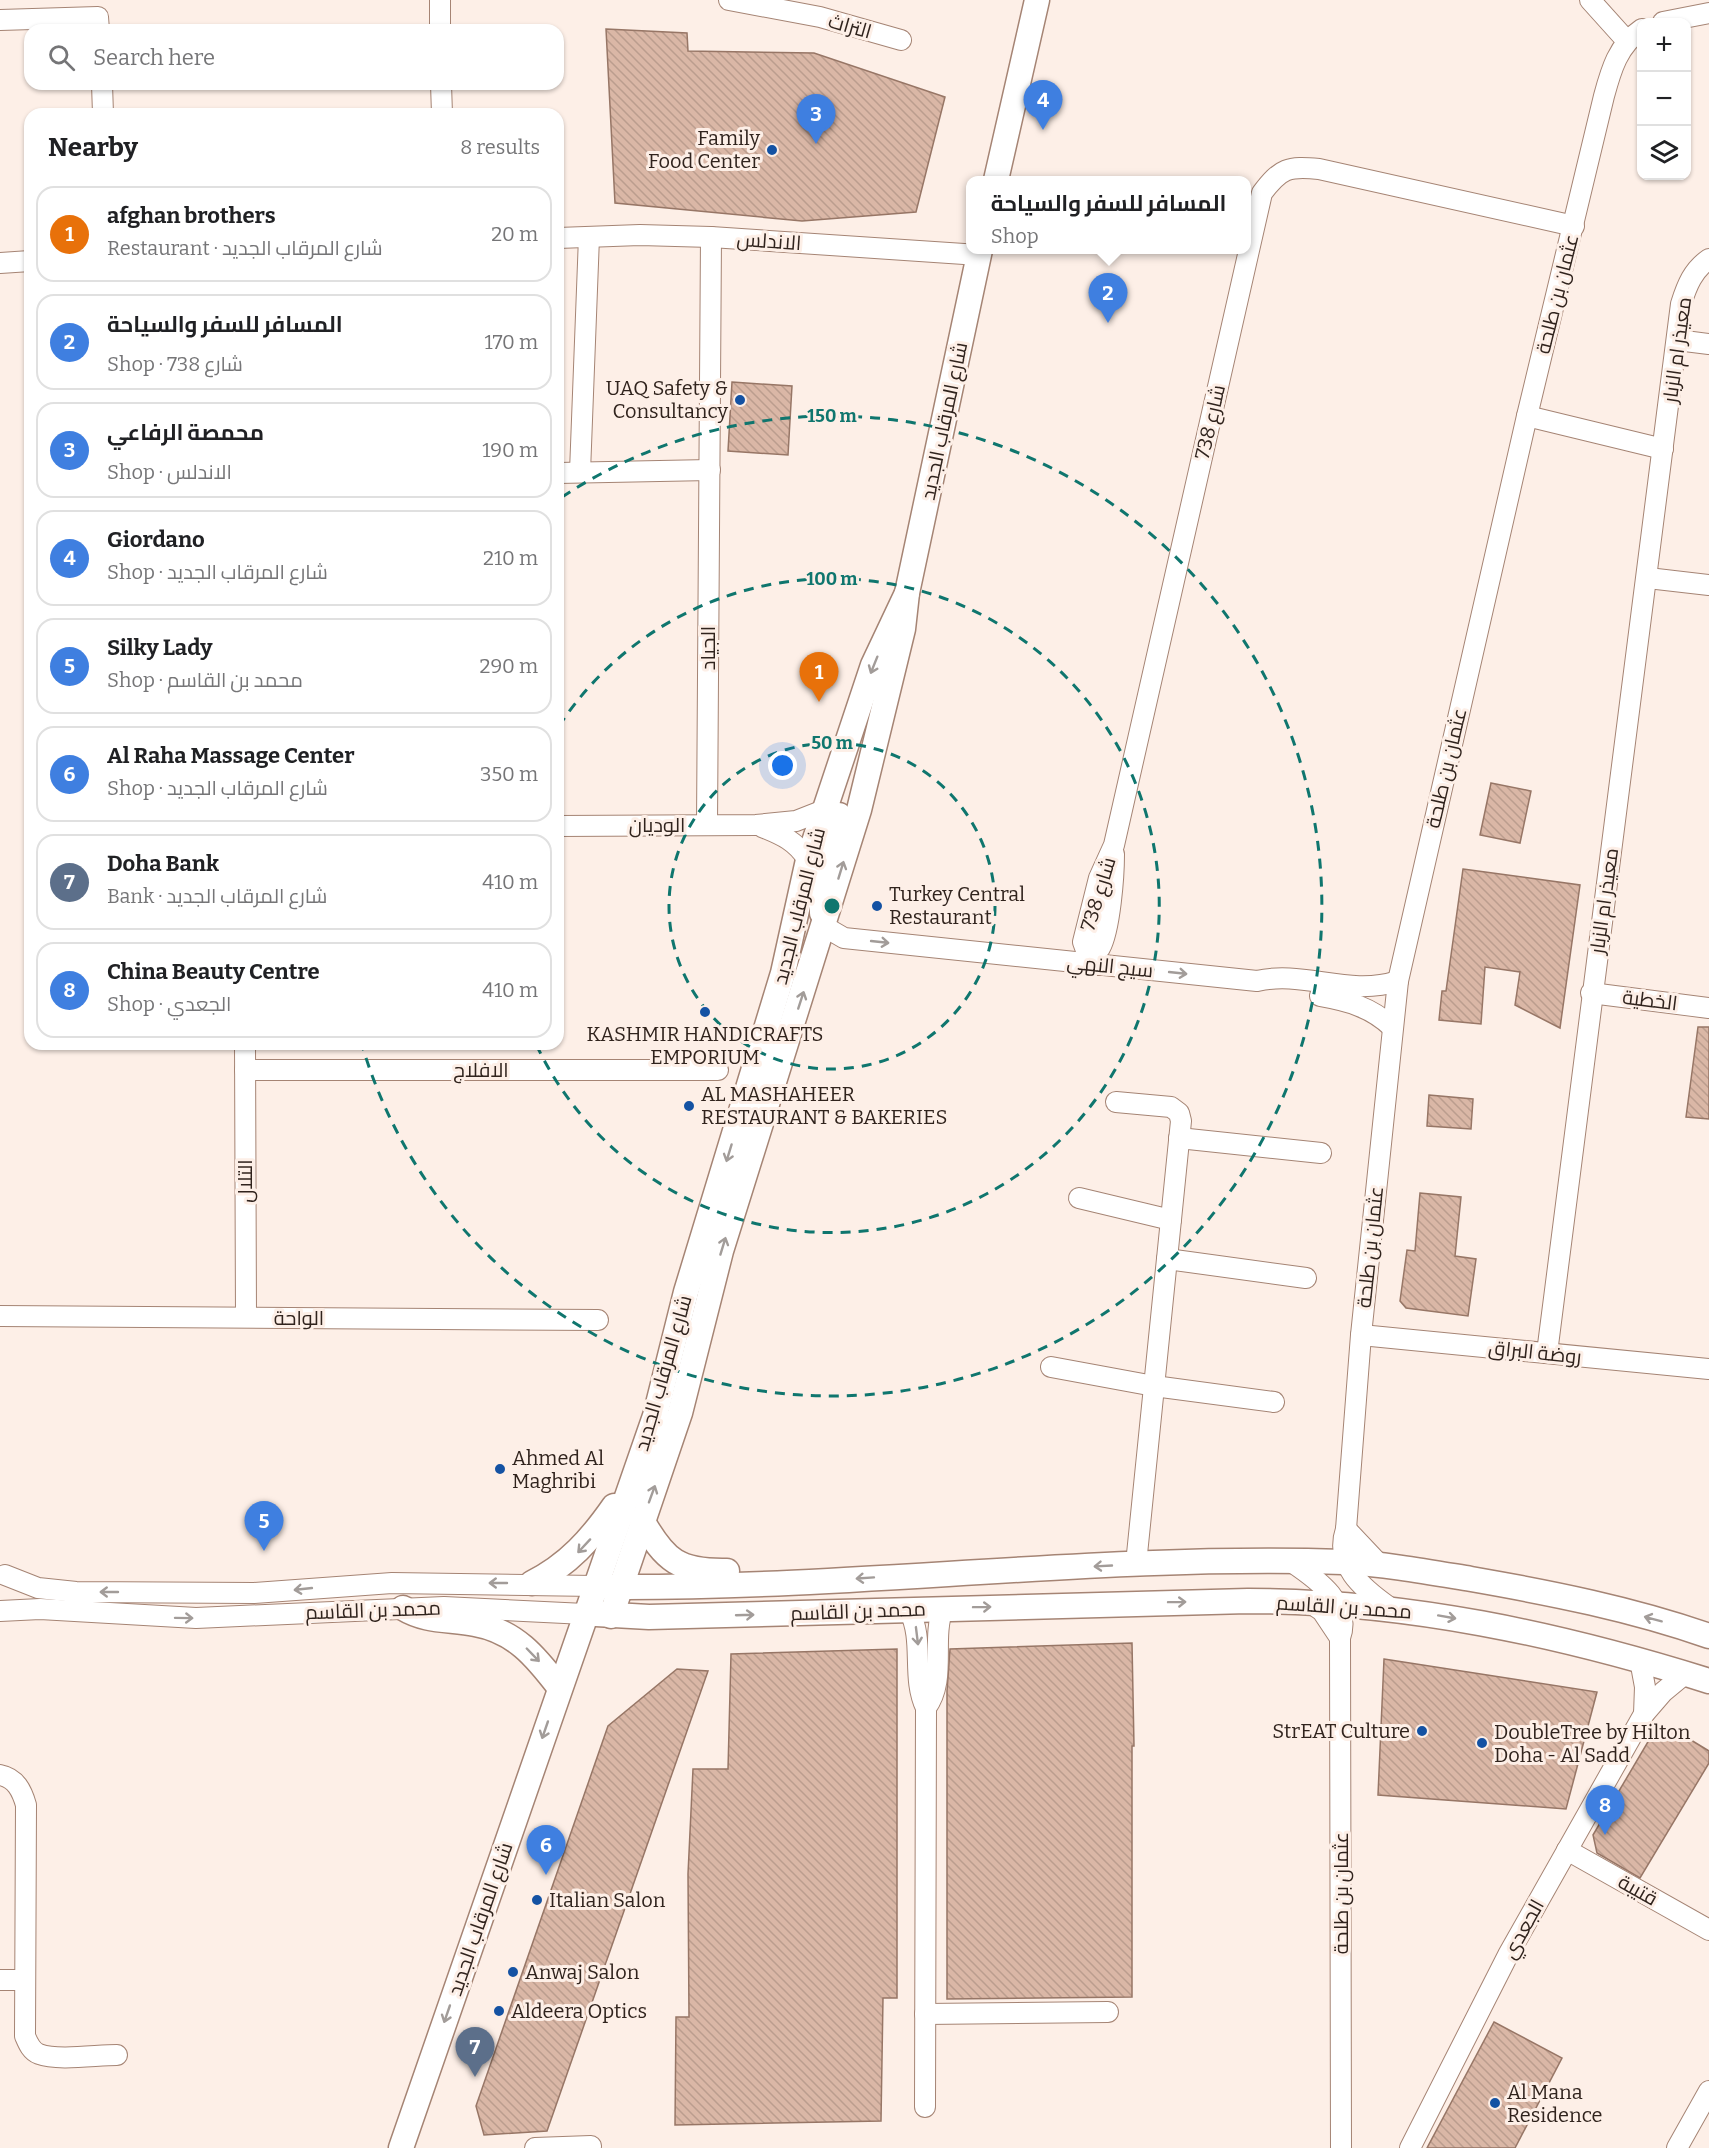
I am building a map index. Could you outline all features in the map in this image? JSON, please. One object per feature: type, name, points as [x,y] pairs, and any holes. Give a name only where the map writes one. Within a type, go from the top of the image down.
[{"type":"street","points":[[440,0],[440,24]]},
{"type":"street","name":"التراث","points":[[729,0],[820,17],[901,40]]},
{"type":"street","points":[[997,176],[1037,0]]},
{"type":"street","points":[[1590,0],[1634,35]]},
{"type":"street","points":[[1683,18],[1709,13]]},
{"type":"street","points":[[0,20],[98,17],[99,24]]},
{"type":"street","name":"عثمان بن طلحة","points":[[1344,1562],[1342,1546],[1346,1529],[1361,1335],[1398,981],[1527,416],[1610,77],[1634,35]]},
{"type":"street","points":[[102,90],[103,108]]},
{"type":"street","points":[[441,90],[442,108]]},
{"type":"street","name":"شارع 738","points":[[1251,239],[1262,193],[1275,175],[1293,166],[1319,169],[1574,226]]},
{"type":"street","name":"الاندلس","points":[[564,238],[640,235],[711,237],[966,251]]},
{"type":"street","points":[[580,472],[589,237]]},
{"type":"street","name":"الجياد","points":[[707,825],[711,237]]},
{"type":"street","name":"شارع المرقاب الجديد","points":[[611,1616],[680,1413],[721,1251],[860,810],[903,629],[907,592],[980,254]]},
{"type":"street","name":"شارع 738","points":[[1090,962],[1101,945],[1111,898],[1114,845],[1248,254]]},
{"type":"street","name":"معيذر ام الزبار","points":[[1546,1353],[1677,340],[1687,283],[1700,265],[1709,259]]},
{"type":"street","points":[[0,263],[24,261]]},
{"type":"street","points":[[1677,340],[1709,344]]},
{"type":"street","points":[[1527,416],[1663,449]]},
{"type":"street","points":[[564,473],[710,470]]},
{"type":"street","points":[[1648,578],[1709,585]]},
{"type":"street","name":"شارع المرقاب الجديد","points":[[401,2148],[664,1386],[686,1292],[776,997],[808,860],[873,665],[907,592]]},
{"type":"street","points":[[825,927],[819,891],[845,789],[843,755]]},
{"type":"street","name":"الوديان","points":[[564,826],[756,825],[796,820],[824,810]]},
{"type":"street","name":"الوديان","points":[[756,825],[784,836],[802,851],[808,860]]},
{"type":"street","name":"سيج النهي","points":[[825,927],[844,938],[1257,981],[1282,978],[1359,988],[1398,981]]},
{"type":"street","points":[[1257,981],[1272,988],[1357,1004],[1382,1017],[1392,1027]]},
{"type":"street","name":"الخطية","points":[[1591,993],[1709,1008]]},
{"type":"street","name":"التلال","points":[[245,1050],[246,1317]]},
{"type":"street","name":"الافلاج","points":[[245,1070],[718,1070]]},
{"type":"street","points":[[1116,1102],[1177,1110],[1181,1121],[1136,1564]]},
{"type":"street","points":[[1179,1138],[1321,1153]]},
{"type":"street","points":[[1079,1198],[1171,1220]]},
{"type":"street","points":[[1167,1259],[1306,1278]]},
{"type":"street","name":"الواحة","points":[[0,1316],[598,1320]]},
{"type":"street","name":"روضة البراق","points":[[1361,1335],[1709,1369]]},
{"type":"street","points":[[1051,1367],[1154,1386],[1274,1402]]},
{"type":"street","points":[[532,1583],[555,1570],[591,1539],[631,1482]]},
{"type":"street","points":[[642,1520],[664,1554],[686,1568],[698,1571],[779,1570],[807,1582]]},
{"type":"street","points":[[1346,1529],[1381,1566]]},
{"type":"street","points":[[1344,1562],[1371,1594],[1389,1607]]},
{"type":"street","name":"محمد بن القاسم","points":[[1,1570],[38,1588],[76,1592],[254,1593],[364,1583],[532,1583],[621,1587],[807,1582],[1136,1564],[1344,1562],[1528,1589],[1609,1607],[1709,1636]]},
{"type":"street","points":[[1293,1563],[1317,1581],[1338,1604]]},
{"type":"street","points":[[0,1609],[7,1592],[1,1570]]},
{"type":"street","name":"محمد بن القاسم","points":[[0,1609],[40,1609],[196,1618],[403,1608],[485,1607],[649,1617],[1248,1601],[1309,1602],[1389,1607],[1520,1631],[1640,1660],[1709,1681]]},
{"type":"street","points":[[1309,1602],[1322,1611],[1340,1638]]},
{"type":"street","name":"عثمان بن طلحة","points":[[1338,1604],[1344,1621],[1340,1638],[1341,2148]]},
{"type":"street","points":[[403,1608],[423,1618],[476,1624],[504,1633],[533,1654],[559,1687]]},
{"type":"street","points":[[926,1708],[937,1682],[938,1626],[943,1608]]},
{"type":"street","points":[[909,1610],[918,1633],[920,1687],[926,1708],[925,2107]]},
{"type":"street","name":"الجعدي","points":[[1640,1660],[1645,1687],[1644,1714]]},
{"type":"street","name":"الجعدي","points":[[1410,2148],[1508,1955],[1644,1714],[1663,1692],[1686,1673]]},
{"type":"street","points":[[0,1775],[8,1776],[21,1789],[26,1805],[25,2036],[29,2046],[37,2054],[49,2056],[117,2055]]},
{"type":"street","name":"قتيبة","points":[[1567,1850],[1709,1930]]},
{"type":"street","points":[[0,1980],[25,1980]]},
{"type":"street","points":[[925,2014],[1108,2012]]},
{"type":"street","points":[[1677,2148],[1709,2091]]},
{"type":"street","points":[[535,2148],[591,2146]]},
{"type":"building","name":"Family Food Center","points":[[606,29],[687,33],[688,51],[814,53],[945,97],[916,212],[802,221],[615,203]]},
{"type":"building","points":[[732,382],[792,386],[788,455],[728,451]]},
{"type":"building","points":[[1491,783],[1531,791],[1520,843],[1480,835]]},
{"type":"building","points":[[1463,869],[1580,885],[1560,1028],[1515,1005],[1520,972],[1485,967],[1481,1024],[1439,1020],[1442,991],[1446,991]]},
{"type":"building","points":[[1698,1027],[1709,1027],[1709,1119],[1686,1117]]},
{"type":"building","points":[[1429,1095],[1473,1099],[1471,1129],[1427,1126]]},
{"type":"building","points":[[1420,1193],[1461,1197],[1455,1256],[1476,1259],[1468,1316],[1406,1308],[1400,1301],[1407,1250],[1415,1251]]},
{"type":"building","points":[[1132,1643],[1134,1746],[1132,1746],[1132,1997],[947,1999],[947,1691],[950,1649]]},
{"type":"building","points":[[897,1649],[897,1998],[883,1998],[881,2121],[675,2125],[676,2017],[689,2017],[688,1874],[693,1769],[728,1769],[731,1654]]},
{"type":"building","name":"DoubleTree by Hilton Doha - Al Sadd","points":[[1384,1659],[1597,1692],[1566,1809],[1378,1795]]},
{"type":"building","points":[[677,1669],[708,1671],[547,2131],[484,2135],[476,2106],[608,1726]]},
{"type":"building","points":[[1676,1731],[1709,1751],[1709,1763],[1640,1878],[1597,1853],[1593,1835],[1652,1735]]},
{"type":"building","name":"Al Mana Residence","points":[[1494,2022],[1562,2058],[1515,2148],[1427,2148]]},
{"type":"place","name":"Giordano","points":[[1043,130]]},
{"type":"place","name":"محمصة الرفاعي","points":[[816,144]]},
{"type":"place","name":"Family Food Center","points":[[772,150]]},
{"type":"place","name":"المسافر للسفر والسياحة","points":[[1108,323]]},
{"type":"place","name":"UAQ Safety & Consultancy","points":[[740,400]]},
{"type":"place","name":"afghan brothers","points":[[819,702]]},
{"type":"place","name":"Turkey Central Restaurant","points":[[877,906]]},
{"type":"place","name":"KASHMIR HANDICRAFTS EMPORIUM","points":[[705,1012]]},
{"type":"place","name":"AL MASHAHEER RESTAURANT & BAKERIES","points":[[689,1106]]},
{"type":"place","name":"Ahmed Al Maghribi","points":[[500,1469]]},
{"type":"place","name":"Silky Lady","points":[[264,1551]]},
{"type":"place","name":"StrEAT Culture","points":[[1422,1731]]},
{"type":"place","name":"DoubleTree by Hilton Doha - Al Sadd","points":[[1482,1743]]},
{"type":"place","name":"China Beauty Centre","points":[[1605,1835]]},
{"type":"place","name":"Al Raha Massage Center","points":[[546,1875]]},
{"type":"place","name":"Italian Salon","points":[[537,1900]]},
{"type":"place","name":"Anwaj Salon","points":[[513,1972]]},
{"type":"place","name":"Aldeera Optics","points":[[499,2011]]},
{"type":"place","name":"Doha Bank","points":[[475,2077]]},
{"type":"place","name":"Al Mana Residence","points":[[1495,2103]]}]
